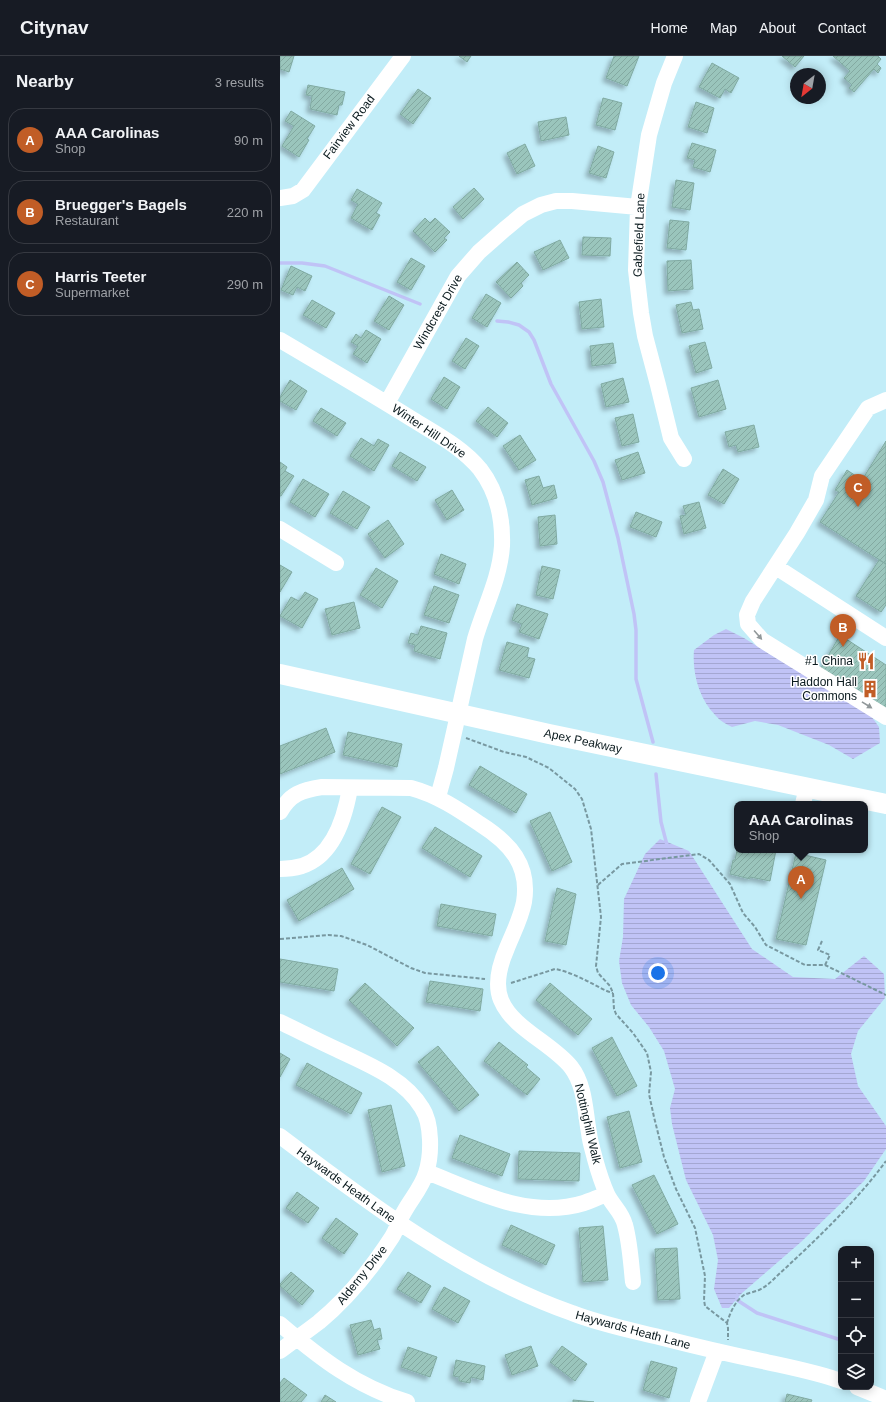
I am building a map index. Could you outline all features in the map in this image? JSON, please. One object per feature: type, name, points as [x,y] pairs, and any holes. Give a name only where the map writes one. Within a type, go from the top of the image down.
[{"type":"main road","name":"Apex Peakway","points":[[280,674],[626,750],[805,795],[859,801]]},
{"type":"main road","name":"Apex Peakway","points":[[868,802],[886,804]]},
{"type":"street","name":"Fairview Road","points":[[287,197],[303,190],[403,56]]},
{"type":"street","name":"Gablefield Lane","points":[[675,56],[664,83],[649,135],[638,207],[636,270],[645,336],[671,438],[684,459]]},
{"type":"street","name":"Windcrest Drive","points":[[387,403],[458,276],[479,252],[523,214],[541,205],[556,201],[638,207]]},
{"type":"street","name":"Winter Hill Drive","points":[[280,340],[387,403],[457,447],[468,456],[481,471],[496,498],[501,522],[502,548],[498,569],[495,582],[479,624],[438,797]]},
{"type":"street","points":[[886,400],[868,408],[822,476],[816,500],[776,567],[753,601],[746,615],[748,624],[762,640],[886,717]]},
{"type":"street","points":[[280,530],[336,563]]},
{"type":"street","points":[[776,567],[886,638]]},
{"type":"street","points":[[280,812],[286,803],[297,793],[308,789],[322,787],[350,788],[347,807],[341,823],[324,851],[311,862],[302,866],[280,869]]},
{"type":"street","name":"Nottinghill Walk","points":[[350,788],[411,788],[438,797],[493,832],[504,841],[515,855],[522,872],[525,887],[524,903],[500,964],[498,982],[501,1000],[515,1020],[571,1066],[577,1078],[583,1097],[589,1134],[607,1194],[621,1214],[625,1225],[633,1282]]},
{"type":"street","points":[[280,1022],[380,1071],[410,1093],[422,1108],[429,1126],[430,1148],[427,1172],[505,1202],[524,1206],[542,1208],[571,1206],[584,1203],[607,1194]]},
{"type":"street","name":"Haywards Heath Lane","points":[[280,1136],[399,1223],[445,1253],[479,1272],[526,1295],[572,1314],[618,1328],[722,1348],[838,1380]]},
{"type":"street","name":"Alderny Drive","points":[[280,1351],[320,1321],[367,1272],[393,1236],[427,1172]]},
{"type":"street","points":[[280,1324],[296,1339],[326,1362],[378,1392],[407,1402]]},
{"type":"street","points":[[698,1402],[722,1348]]},
{"type":"street","points":[[864,1390],[886,1400]]},
{"type":"path","points":[[461,736],[504,752],[526,757],[549,768],[575,789],[582,799],[590,829],[601,917],[596,966],[598,973],[610,986],[613,992],[614,1009],[616,1014],[633,1033],[647,1053],[651,1072],[649,1094],[664,1157],[676,1189],[696,1228],[705,1276],[705,1306],[727,1323]]},
{"type":"path","points":[[598,885],[622,864],[699,854],[709,860],[730,884],[743,913],[755,927],[766,945],[805,965],[825,964],[886,995]]},
{"type":"path","points":[[280,939],[328,935],[341,936],[367,945],[411,968],[425,973],[491,980],[505,984],[555,970],[562,971],[586,980],[608,992],[613,992]]},
{"type":"path","points":[[822,941],[818,950],[830,955],[825,964]]},
{"type":"path","points":[[722,1348],[728,1328],[727,1323],[731,1310],[744,1295],[761,1289],[774,1280],[840,1215],[866,1187],[886,1161]]},
{"type":"water","points":[[726,629],[867,710],[879,727],[880,743],[853,759],[829,745],[778,725],[755,721],[732,727],[721,721],[710,709],[701,694],[694,668],[694,650],[714,635]]},
{"type":"water","points":[[660,839],[689,851],[752,949],[793,977],[835,979],[864,956],[884,974],[885,998],[858,1031],[851,1054],[858,1086],[886,1126],[886,1149],[864,1181],[801,1242],[741,1294],[729,1308],[722,1308],[714,1289],[718,1260],[713,1235],[686,1180],[672,1124],[670,1108],[675,1089],[664,1051],[649,1027],[631,1005],[622,983],[619,961],[623,937],[624,899],[645,854]]},
{"type":"building","points":[[280,56],[294,56],[289,72],[280,69]]},
{"type":"building","points":[[459,56],[471,56],[467,62]]},
{"type":"building","points":[[614,56],[639,56],[627,86],[606,78]]},
{"type":"building","points":[[782,56],[804,56],[795,67]]},
{"type":"building","points":[[833,56],[878,56],[881,59],[877,64],[881,68],[878,73],[874,69],[854,92],[849,88],[852,85],[844,78],[850,71]]},
{"type":"building","points":[[712,63],[739,78],[731,93],[725,89],[720,98],[699,87]]},
{"type":"building","points":[[308,85],[345,92],[342,105],[339,105],[337,115],[310,109],[312,96],[306,95]]},
{"type":"building","points":[[418,89],[431,98],[413,124],[400,114]]},
{"type":"building","points":[[603,98],[622,103],[615,130],[596,125]]},
{"type":"building","points":[[696,102],[714,108],[707,133],[688,127]]},
{"type":"building","points":[[291,111],[315,126],[299,157],[282,146],[294,126],[285,121]]},
{"type":"building","points":[[566,117],[569,135],[541,141],[538,122]]},
{"type":"building","points":[[692,143],[716,150],[710,172],[693,167],[695,160],[687,158]]},
{"type":"building","points":[[525,144],[535,166],[517,174],[507,153]]},
{"type":"building","points":[[598,146],[614,152],[606,178],[589,173]]},
{"type":"building","points":[[676,180],[694,183],[690,210],[672,207]]},
{"type":"building","points":[[474,188],[484,199],[463,219],[453,207]]},
{"type":"building","points":[[357,189],[382,203],[376,213],[380,215],[372,230],[351,218],[358,204],[351,200]]},
{"type":"building","points":[[425,218],[430,223],[435,218],[450,232],[444,238],[447,240],[435,252],[413,231]]},
{"type":"building","points":[[670,220],[689,222],[686,250],[667,248]]},
{"type":"building","points":[[583,237],[611,238],[610,256],[582,255]]},
{"type":"building","points":[[560,240],[569,258],[543,270],[534,252]]},
{"type":"building","points":[[411,258],[425,266],[411,290],[397,282]]},
{"type":"building","points":[[691,260],[693,289],[668,291],[667,261]]},
{"type":"building","points":[[517,262],[529,275],[521,283],[523,286],[511,298],[496,282]]},
{"type":"building","points":[[291,266],[312,276],[305,291],[297,287],[293,295],[281,290]]},
{"type":"building","points":[[486,294],[501,303],[487,327],[472,318]]},
{"type":"building","points":[[389,296],[404,305],[389,330],[374,321]]},
{"type":"building","points":[[601,299],[604,327],[582,329],[579,302]]},
{"type":"building","points":[[312,300],[335,313],[326,328],[303,315]]},
{"type":"building","points":[[691,302],[693,310],[699,309],[703,329],[682,333],[676,305]]},
{"type":"building","points":[[366,330],[381,339],[367,363],[353,354],[358,346],[351,342],[356,334],[361,338]]},
{"type":"building","points":[[466,338],[479,346],[465,369],[452,361]]},
{"type":"building","points":[[705,342],[712,368],[696,373],[689,346]]},
{"type":"building","points":[[613,343],[616,363],[592,366],[590,346]]},
{"type":"building","points":[[444,377],[460,387],[447,409],[431,399]]},
{"type":"building","points":[[623,378],[629,402],[606,407],[601,384]]},
{"type":"building","points":[[290,380],[307,391],[296,410],[280,401],[280,397]]},
{"type":"building","points":[[718,380],[726,409],[699,417],[691,388]]},
{"type":"building","points":[[488,407],[508,423],[497,437],[476,421]]},
{"type":"building","points":[[321,408],[346,423],[337,436],[313,421]]},
{"type":"building","points":[[633,414],[639,442],[622,446],[615,418]]},
{"type":"building","points":[[754,425],[759,447],[738,452],[736,445],[729,447],[725,432]]},
{"type":"building","points":[[520,435],[536,460],[519,470],[503,446]]},
{"type":"building","points":[[361,438],[374,446],[378,439],[389,445],[374,471],[350,456]]},
{"type":"building","points":[[886,441],[886,564],[820,522],[839,492],[835,490],[847,470],[862,480]]},
{"type":"building","points":[[400,452],[426,467],[417,481],[392,466]]},
{"type":"building","points":[[638,452],[645,473],[622,480],[615,460]]},
{"type":"building","points":[[280,462],[287,467],[285,471],[294,476],[281,496],[280,496]]},
{"type":"building","points":[[723,469],[739,479],[724,504],[708,495]]},
{"type":"building","points":[[539,476],[543,488],[554,485],[557,498],[532,505],[525,480]]},
{"type":"building","points":[[303,479],[329,494],[315,517],[290,502]]},
{"type":"building","points":[[452,490],[464,510],[447,520],[435,500]]},
{"type":"building","points":[[343,491],[370,507],[357,529],[330,513]]},
{"type":"building","points":[[699,502],[706,528],[684,534],[680,516],[686,515],[683,506]]},
{"type":"building","points":[[636,512],[662,522],[656,537],[630,527]]},
{"type":"building","points":[[555,515],[557,544],[540,546],[538,517]]},
{"type":"building","points":[[388,520],[404,544],[385,558],[368,534]]},
{"type":"building","points":[[441,554],[466,564],[459,584],[434,574]]},
{"type":"building","points":[[879,560],[886,564],[886,605],[881,612],[856,596]]},
{"type":"building","points":[[280,565],[292,572],[280,592]]},
{"type":"building","points":[[542,566],[560,570],[553,599],[536,595]]},
{"type":"building","points":[[376,568],[398,581],[382,608],[360,595]]},
{"type":"building","points":[[434,586],[459,595],[449,623],[424,615]]},
{"type":"building","points":[[305,592],[318,599],[302,628],[280,616],[291,597],[299,601]]},
{"type":"building","points":[[354,602],[360,628],[332,635],[325,609]]},
{"type":"building","points":[[517,604],[548,614],[539,639],[519,632],[522,624],[512,620]]},
{"type":"building","points":[[421,626],[447,633],[440,659],[414,651],[415,645],[408,643],[411,633],[418,635]]},
{"type":"building","name":"Haddon Hall Commons","points":[[840,635],[886,665],[886,710],[821,668]]},
{"type":"building","points":[[507,642],[529,648],[527,657],[535,659],[529,678],[499,670]]},
{"type":"building","points":[[326,728],[335,752],[280,774],[280,746]]},
{"type":"building","points":[[348,732],[402,744],[397,767],[343,755]]},
{"type":"building","points":[[480,766],[527,794],[516,813],[469,785]]},
{"type":"building","points":[[382,807],[401,817],[370,874],[351,864]]},
{"type":"building","points":[[550,812],[572,862],[552,871],[530,821]]},
{"type":"building","points":[[435,827],[482,856],[470,877],[422,848]]},
{"type":"building","points":[[736,853],[775,853],[770,881],[750,877],[750,879],[730,874],[733,860],[735,860]]},
{"type":"building","points":[[796,853],[826,860],[806,945],[776,939]]},
{"type":"building","points":[[342,868],[354,889],[299,921],[287,900]]},
{"type":"building","points":[[557,888],[576,894],[566,945],[545,941]]},
{"type":"building","points":[[441,904],[496,914],[492,936],[437,926]]},
{"type":"building","points":[[280,959],[338,969],[334,991],[280,982]]},
{"type":"building","points":[[430,981],[483,989],[480,1011],[426,1002]]},
{"type":"building","points":[[365,983],[414,1028],[397,1046],[349,1000]]},
{"type":"building","points":[[550,983],[592,1019],[578,1035],[536,1000]]},
{"type":"building","points":[[612,1037],[637,1086],[617,1096],[592,1048]]},
{"type":"building","points":[[499,1042],[528,1065],[526,1067],[540,1079],[527,1095],[484,1061]]},
{"type":"building","points":[[438,1046],[479,1095],[459,1111],[418,1062]]},
{"type":"building","points":[[280,1053],[290,1059],[280,1077]]},
{"type":"building","points":[[307,1063],[362,1093],[351,1114],[296,1085]]},
{"type":"building","points":[[391,1105],[405,1166],[382,1172],[368,1110]]},
{"type":"building","points":[[629,1111],[642,1162],[620,1168],[607,1117]]},
{"type":"building","points":[[460,1135],[510,1154],[502,1176],[452,1158]]},
{"type":"building","points":[[519,1151],[580,1153],[579,1181],[518,1179]]},
{"type":"building","points":[[654,1175],[678,1224],[657,1234],[632,1185]]},
{"type":"building","points":[[297,1192],[319,1208],[308,1223],[286,1208]]},
{"type":"building","points":[[336,1218],[358,1234],[344,1254],[322,1238]]},
{"type":"building","points":[[511,1225],[555,1245],[546,1265],[502,1245]]},
{"type":"building","points":[[603,1226],[608,1280],[583,1282],[579,1228]]},
{"type":"building","points":[[677,1248],[680,1299],[658,1300],[655,1249]]},
{"type":"building","points":[[291,1272],[314,1291],[302,1305],[280,1286],[280,1284]]},
{"type":"building","points":[[408,1272],[431,1286],[421,1303],[397,1289]]},
{"type":"building","points":[[444,1287],[470,1301],[458,1323],[432,1309]]},
{"type":"building","points":[[371,1320],[374,1330],[380,1328],[382,1339],[377,1340],[380,1349],[358,1355],[350,1325]]},
{"type":"building","points":[[531,1346],[538,1366],[512,1375],[505,1355]]},
{"type":"building","points":[[562,1346],[587,1364],[575,1381],[550,1362]]},
{"type":"building","points":[[408,1347],[437,1357],[430,1377],[401,1367]]},
{"type":"building","points":[[456,1360],[485,1366],[483,1380],[471,1377],[470,1383],[459,1381],[459,1377],[453,1376]]},
{"type":"building","points":[[651,1361],[677,1368],[669,1398],[643,1390]]},
{"type":"building","points":[[284,1378],[307,1395],[301,1402],[280,1401],[280,1383]]},
{"type":"building","points":[[787,1394],[812,1400],[811,1402],[785,1402]]},
{"type":"building","points":[[325,1395],[336,1402],[321,1402]]},
{"type":"building","points":[[573,1400],[594,1402],[573,1402]]},
{"type":"waterway","points":[[280,263],[302,263],[325,266],[420,304]]},
{"type":"waterway","points":[[497,321],[519,325],[529,332],[534,340],[551,384],[594,461],[603,482],[618,538],[634,614],[636,630],[636,679],[653,742]]},
{"type":"waterway","points":[[656,774],[661,822],[667,845]]},
{"type":"waterway","points":[[737,1295],[737,1300],[757,1313],[838,1339]]},
{"type":"place","name":"Harris Teeter","points":[[858,507]]},
{"type":"place","name":"Bruegger's Bagels","points":[[843,647]]},
{"type":"place","name":"#1 China","points":[[866,661]]},
{"type":"place","name":"Haddon Hall Commons","points":[[870,689]]},
{"type":"place","name":"AAA Carolinas","points":[[801,899]]}]
